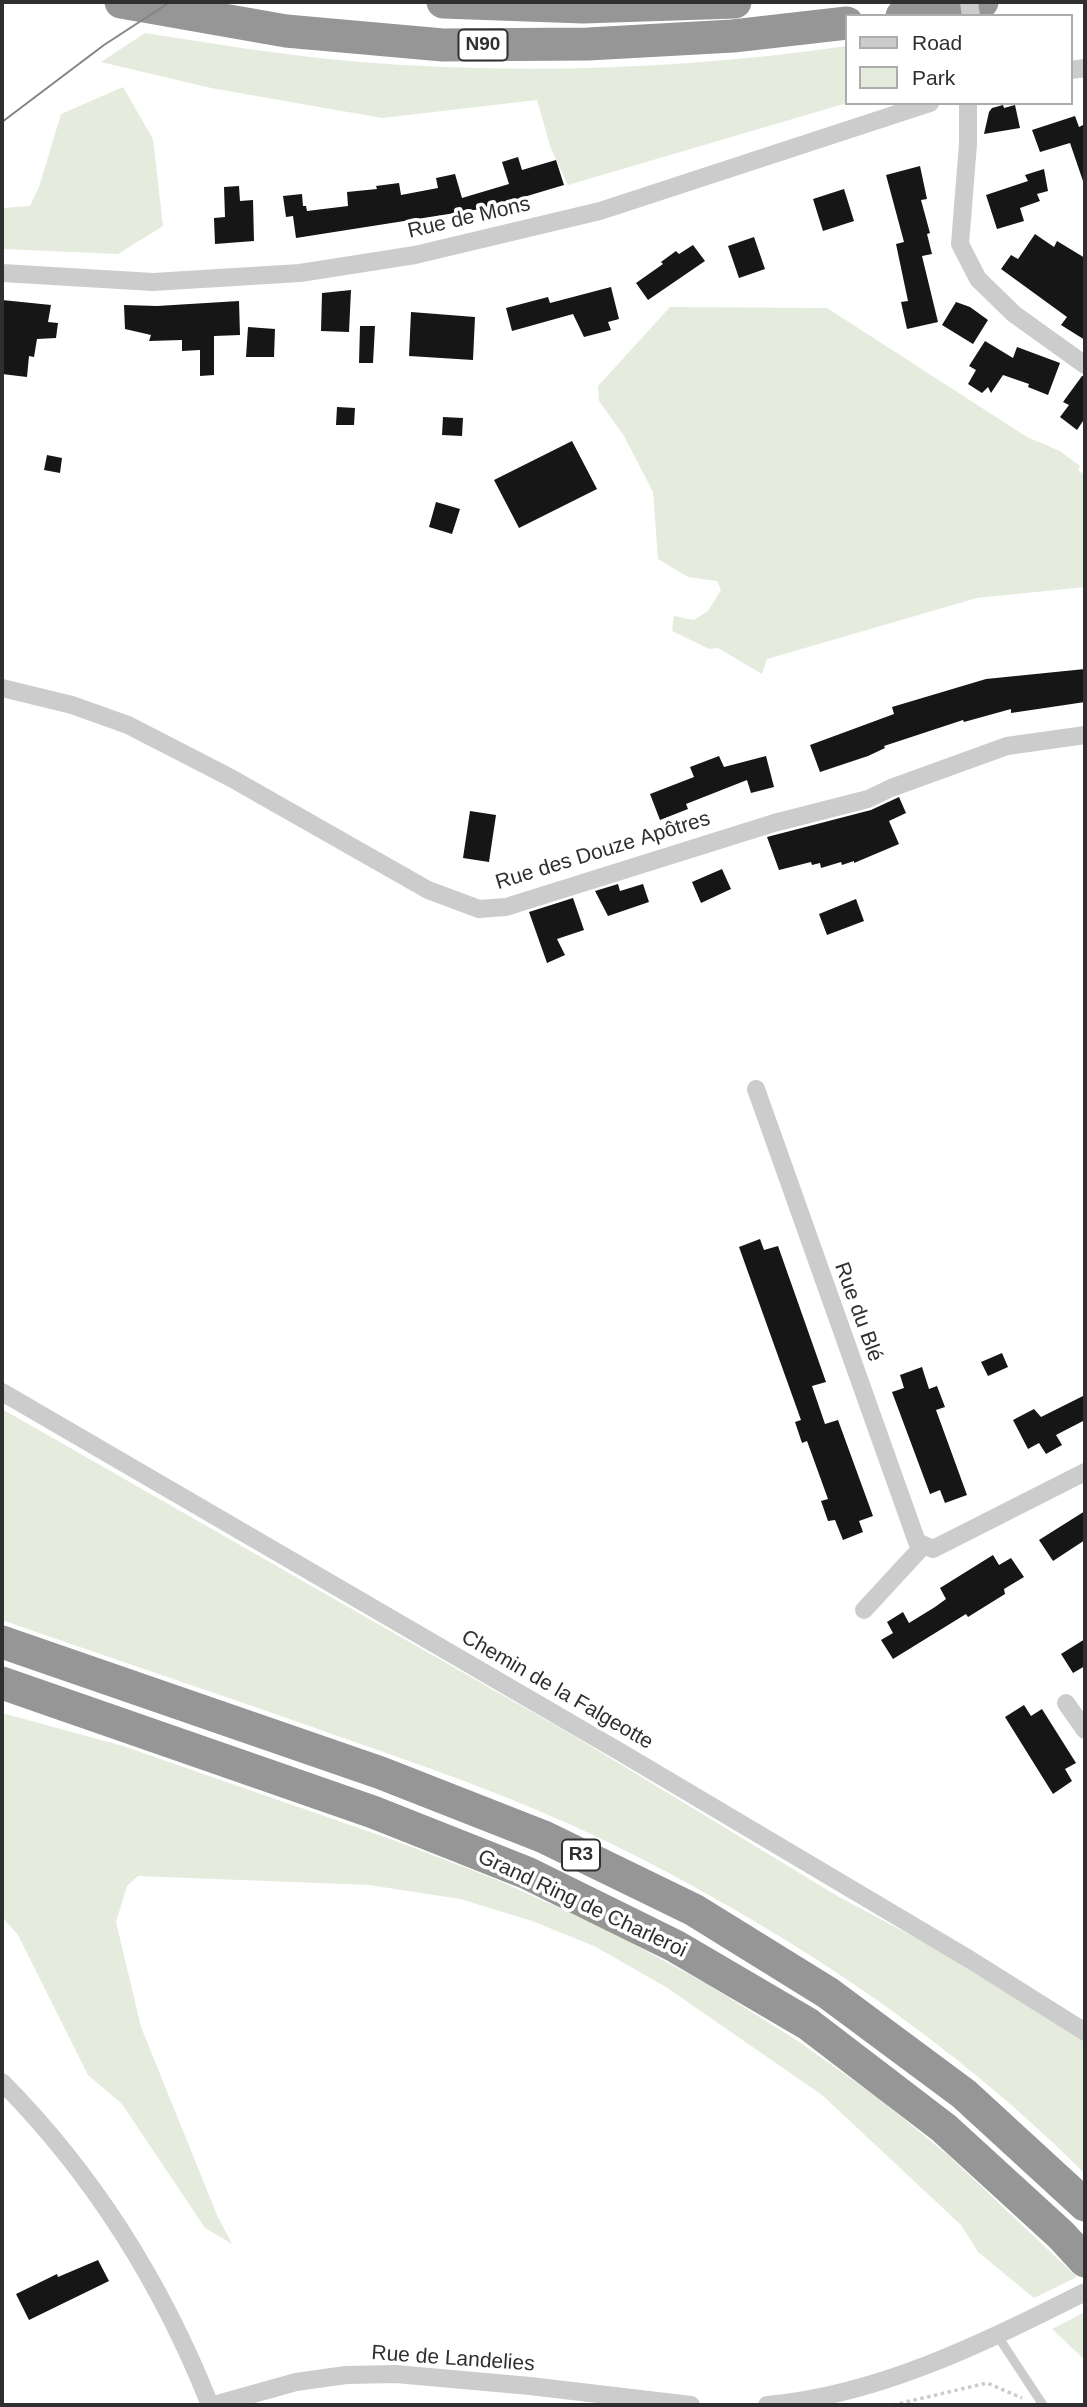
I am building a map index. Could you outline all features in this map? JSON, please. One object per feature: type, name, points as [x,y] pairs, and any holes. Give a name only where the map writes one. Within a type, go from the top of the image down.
[{"type":"highway","name":"N90","points":[[121,2],[286,31],[443,45],[588,44],[733,36],[846,23]]},
{"type":"highway","name":"N90","points":[[443,2],[575,5],[735,2]]},
{"type":"highway","points":[[913,14],[982,2]]},
{"type":"highway","name":"Grand Ring de Charleroi","points":[[2,1643],[394,1778],[544,1837],[694,1910],[828,1993],[964,2094],[1085,2205]]},
{"type":"highway","name":"Grand Ring de Charleroi","points":[[2,1683],[373,1812],[527,1873],[676,1946],[808,2024],[944,2128],[1061,2235],[1085,2261]]},
{"type":"street","name":"Rue de Mons","points":[[2,273],[153,282],[300,273],[415,255],[600,211],[924,105]]},
{"type":"street","points":[[968,105],[968,145],[960,244],[978,279],[1014,314],[1085,365]]},
{"type":"street","name":"Rue des Douze Apôtres","points":[[2,688],[72,705],[128,725],[230,778],[428,890],[479,909],[506,907],[774,823],[868,799],[1007,746],[1085,735]]},
{"type":"street","name":"Rue du Blé","points":[[756,1089],[917,1542],[924,1545]]},
{"type":"street","name":"Chemin de la Falgeotte","points":[[2,1392],[622,1753],[970,1959],[1085,2032]]},
{"type":"street","points":[[864,1609],[924,1545],[933,1549],[1085,1472]]},
{"type":"street","points":[[1066,1703],[1084,1725]]},
{"type":"street","points":[[2,2082],[56,2141],[122,2229],[148,2273],[212,2405]]},
{"type":"street","points":[[767,2405],[826,2397],[874,2384],[924,2366],[1085,2292]]},
{"type":"street","name":"Rue de Landelies","points":[[212,2405],[296,2382],[346,2375],[396,2374],[691,2405]]},
{"type":"lane","points":[[997,2334],[1043,2405]]},
{"type":"path","points":[[894,2405],[988,2383],[1025,2400]]},
{"type":"green space","points":[[145,33],[333,59],[482,68],[665,65],[846,46],[846,103],[568,185],[551,149],[537,100],[382,118],[211,88],[101,62]]},
{"type":"green space","points":[[123,87],[153,139],[163,226],[118,254],[2,249],[2,208],[30,206],[39,187],[61,114]]},
{"type":"green space","points":[[670,307],[827,308],[1027,437],[1060,451],[1080,466],[1078,470],[1085,475],[1085,587],[977,598],[767,659],[762,674],[718,648],[709,649],[672,631],[674,616],[694,620],[708,611],[721,590],[717,581],[688,577],[658,559],[653,492],[624,436],[599,401],[598,386]]},
{"type":"green space","points":[[2,1409],[574,1736],[839,1897],[946,1954],[1085,2042],[1085,2174],[984,2082],[874,1998],[758,1923],[638,1857],[567,1823],[457,1779],[2,1620]]},
{"type":"green space","points":[[2,1713],[123,1746],[396,1841],[495,1879],[604,1928],[707,1984],[798,2041],[877,2097],[949,2156],[1077,2277],[1034,2298],[978,2252],[961,2225],[822,2095],[666,1987],[594,1946],[532,1921],[460,1899],[369,1885],[138,1876],[127,1886],[116,1922],[141,2027],[217,2215],[232,2244],[205,2228],[122,2104],[88,2075],[18,1935],[2,1917]]},
{"type":"green space","points":[[1085,2312],[1085,2360],[1052,2329]]},
{"type":"building","points":[[1003,105],[1004,108],[1015,105],[1020,128],[984,134],[989,112],[992,108]]},
{"type":"building","points":[[1075,116],[1079,127],[1085,124],[1083,181],[1070,143],[1040,152],[1032,130]]},
{"type":"building","points":[[518,157],[522,170],[556,160],[564,185],[487,208],[296,238],[293,216],[286,217],[283,196],[302,194],[303,206],[306,206],[307,211],[348,206],[347,192],[377,189],[376,186],[399,183],[401,195],[438,188],[436,178],[455,174],[462,198],[509,184],[502,162]]},
{"type":"building","points":[[920,166],[927,199],[921,200],[930,233],[927,234],[932,254],[922,256],[938,322],[907,329],[901,302],[908,301],[896,244],[904,242],[886,175]]},
{"type":"building","points":[[1044,169],[1048,191],[1037,194],[1040,201],[1020,208],[1024,221],[997,229],[986,195],[1028,181],[1025,175]]},
{"type":"building","points":[[239,186],[240,201],[253,200],[254,241],[215,244],[214,218],[225,217],[224,187]]},
{"type":"building","points":[[844,189],[854,221],[823,231],[813,199]]},
{"type":"building","points":[[1035,234],[1054,247],[1057,241],[1085,258],[1085,340],[1061,325],[1067,317],[1001,269],[1011,255],[1018,259]]},
{"type":"building","points":[[754,237],[765,269],[739,278],[728,246]]},
{"type":"building","points":[[693,245],[705,261],[648,300],[636,283],[676,251],[679,254]]},
{"type":"building","points":[[611,287],[619,319],[608,322],[611,330],[584,337],[573,314],[512,331],[506,308],[548,297],[550,303]]},
{"type":"building","points":[[351,290],[349,332],[321,331],[322,293]]},
{"type":"building","points":[[2,300],[51,305],[48,322],[58,323],[56,338],[37,339],[34,357],[29,356],[27,377],[2,374]]},
{"type":"building","points":[[239,301],[240,335],[214,336],[214,375],[200,376],[200,350],[182,351],[182,340],[149,341],[151,335],[125,329],[124,305],[157,306]]},
{"type":"building","points":[[956,302],[970,307],[988,320],[973,344],[942,325]]},
{"type":"building","points":[[411,312],[475,317],[473,360],[409,356]]},
{"type":"building","points":[[360,326],[375,326],[373,363],[359,363]]},
{"type":"building","points":[[248,327],[275,329],[274,357],[246,357]]},
{"type":"building","points":[[985,341],[1013,358],[1017,347],[1060,363],[1048,395],[1028,387],[1029,384],[1003,375],[991,393],[988,387],[982,393],[968,384],[976,370],[969,366]]},
{"type":"building","points":[[1082,376],[1085,376],[1085,418],[1077,430],[1060,417],[1069,405],[1063,402]]},
{"type":"building","points":[[337,407],[355,408],[354,425],[336,425]]},
{"type":"building","points":[[443,417],[463,418],[462,436],[442,435]]},
{"type":"building","points":[[572,441],[597,489],[519,528],[494,480]]},
{"type":"building","points":[[47,455],[62,458],[60,473],[44,470]]},
{"type":"building","points":[[436,502],[460,509],[452,534],[429,527]]},
{"type":"building","points":[[1085,669],[1085,702],[1011,713],[1011,709],[964,722],[963,720],[884,746],[885,748],[868,756],[820,772],[810,745],[894,714],[892,707],[986,679]]},
{"type":"building","points":[[719,756],[724,767],[766,756],[774,787],[751,793],[747,780],[686,804],[688,809],[660,820],[650,794],[694,777],[690,767]]},
{"type":"building","points":[[899,797],[906,813],[889,821],[899,844],[854,863],[842,865],[841,862],[821,868],[820,863],[812,865],[811,862],[779,870],[767,837],[871,810]]},
{"type":"building","points":[[470,811],[496,815],[489,862],[463,858]]},
{"type":"building","points":[[722,869],[731,889],[701,903],[692,882]]},
{"type":"building","points":[[618,884],[620,891],[643,884],[649,902],[608,916],[595,891]]},
{"type":"building","points":[[573,898],[584,930],[557,939],[565,955],[547,963],[529,912]]},
{"type":"building","points":[[856,899],[864,921],[827,935],[819,914]]},
{"type":"building","points":[[760,1239],[764,1250],[778,1246],[826,1382],[812,1386],[825,1424],[838,1420],[873,1516],[859,1521],[863,1532],[843,1540],[835,1520],[828,1521],[821,1501],[828,1499],[807,1441],[802,1443],[795,1422],[801,1420],[739,1247]]},
{"type":"building","points":[[1002,1353],[1008,1367],[988,1376],[981,1362]]},
{"type":"building","points":[[922,1367],[929,1389],[937,1386],[945,1407],[936,1410],[967,1495],[945,1503],[940,1490],[930,1494],[892,1392],[904,1388],[900,1375]]},
{"type":"building","points":[[1085,1395],[1085,1420],[1056,1435],[1062,1445],[1046,1454],[1039,1443],[1028,1449],[1013,1420],[1034,1409],[1041,1417]]},
{"type":"building","points":[[1085,1511],[1085,1540],[1053,1561],[1039,1540]]},
{"type":"building","points":[[993,1555],[999,1565],[1011,1558],[1024,1577],[1004,1589],[1005,1594],[968,1617],[966,1614],[893,1659],[881,1640],[893,1633],[887,1622],[903,1612],[909,1623],[935,1607],[946,1599],[940,1588]]},
{"type":"building","points":[[1085,1639],[1085,1666],[1073,1673],[1061,1654]]},
{"type":"building","points":[[1024,1705],[1031,1716],[1042,1709],[1076,1763],[1065,1769],[1072,1781],[1053,1794],[1005,1717]]},
{"type":"building","points":[[98,2260],[109,2281],[29,2320],[16,2294],[57,2274],[58,2277]]},
{"type":"tram line","points":[[2,122],[104,45],[170,2]]}]
